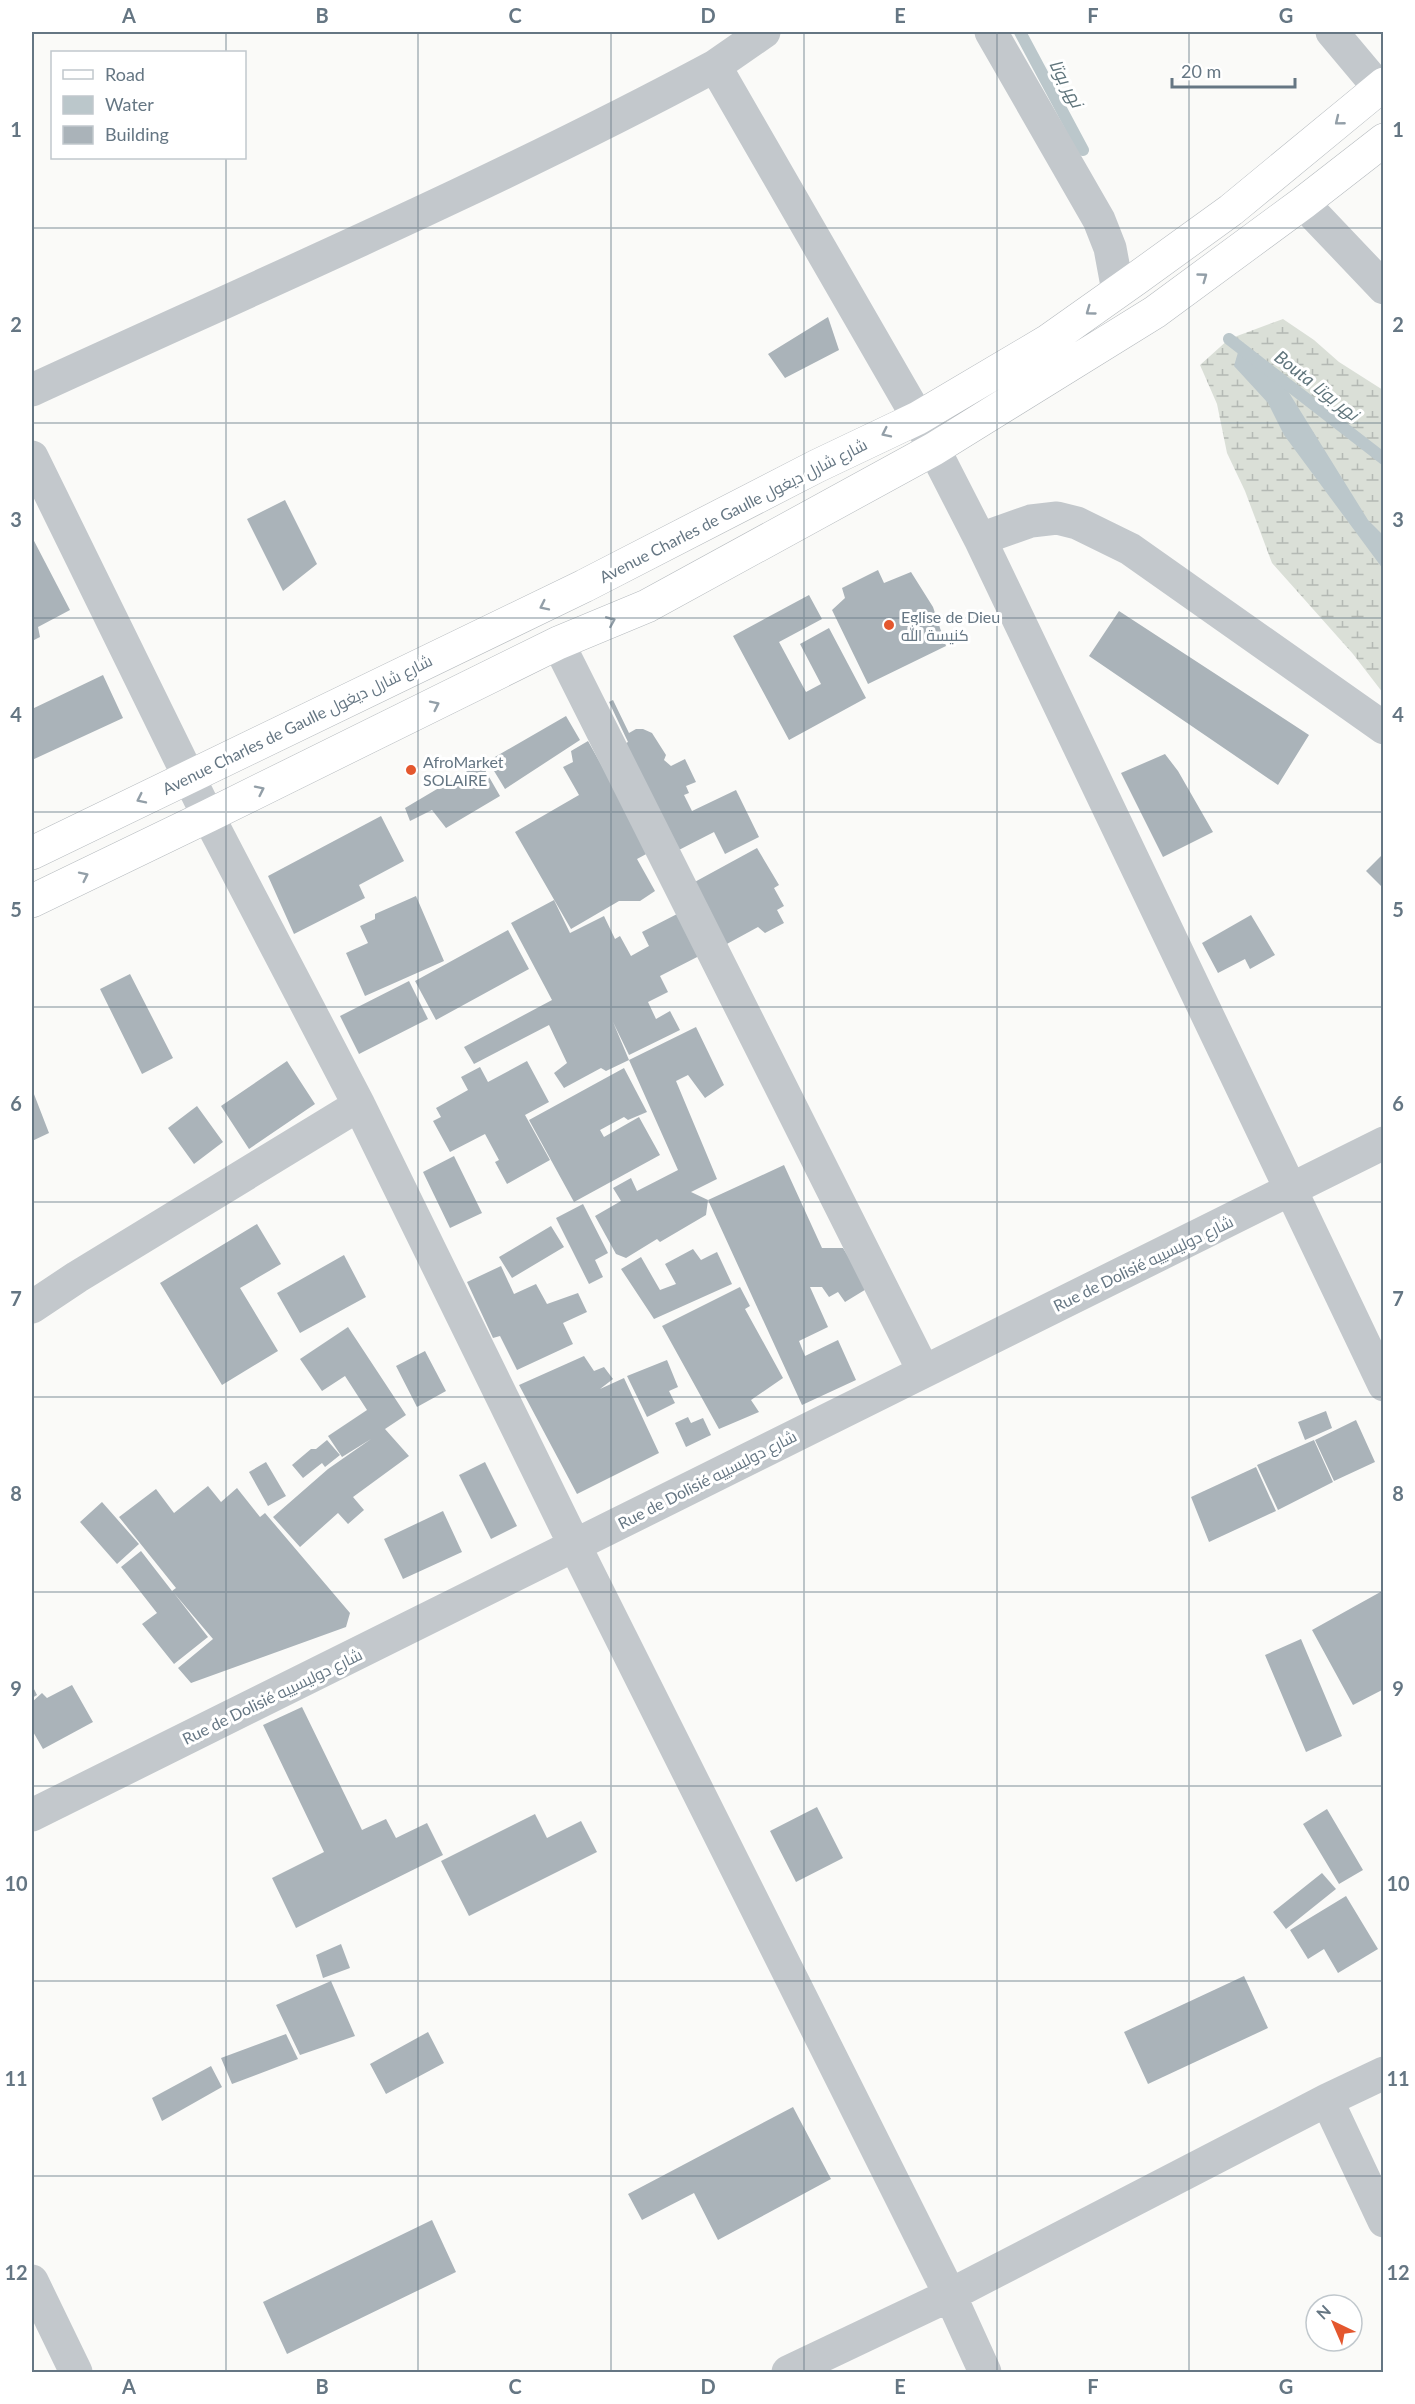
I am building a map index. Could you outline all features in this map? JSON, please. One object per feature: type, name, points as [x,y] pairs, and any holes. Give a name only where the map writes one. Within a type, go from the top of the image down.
[{"type":"main road","name":"Avenue Charles de Gaulle شارع شارل ديغول","points":[[32,853],[574,591],[816,466],[918,417],[1048,341],[1232,210],[1381,86]]},
{"type":"main road","points":[[32,901],[558,643],[647,606],[934,449],[1155,312],[1303,203],[1383,140]]},
{"type":"street","points":[[32,390],[404,218],[639,106],[714,66],[764,32]]},
{"type":"street","points":[[991,32],[1099,220],[1128,284]]},
{"type":"street","points":[[1332,32],[1381,86]]},
{"type":"street","points":[[714,66],[918,417],[980,539],[1383,1385]]},
{"type":"street","points":[[1303,203],[1383,288]]},
{"type":"street","points":[[32,457],[208,816],[359,1105],[575,1546],[950,2295],[985,2373]]},
{"type":"street","points":[[980,539],[1031,521],[1057,518],[1077,523],[1130,549],[1383,729]]},
{"type":"street","points":[[558,643],[923,1370]]},
{"type":"street","points":[[32,1307],[77,1277],[359,1105]]},
{"type":"street","name":"Rue de Dolisié شارع دوليسييه","points":[[32,1815],[1383,1143]]},
{"type":"street","points":[[788,2373],[950,2295],[1383,2073]]},
{"type":"street","points":[[1327,2100],[1383,2221]]},
{"type":"street","points":[[32,2281],[76,2373]]},
{"type":"green space","points":[[1283,319],[1314,340],[1339,362],[1383,390],[1383,693],[1353,654],[1272,563],[1245,491],[1227,453],[1217,404],[1200,365],[1229,339]]},
{"type":"water","points":[[1241,342],[1283,383],[1368,520],[1383,535],[1383,569],[1284,435],[1268,403],[1234,366]]},
{"type":"building","points":[[828,317],[839,350],[785,378],[768,354]]},
{"type":"building","points":[[285,500],[317,564],[283,591],[247,519]]},
{"type":"building","points":[[32,537],[70,610],[38,627],[40,637],[32,641]]},
{"type":"building","points":[[878,570],[884,583],[911,572],[933,607],[946,646],[868,684],[832,610],[845,598],[842,588]]},
{"type":"building","points":[[809,595],[822,619],[779,642],[806,692],[821,684],[800,644],[829,628],[866,698],[789,740],[733,636]]},
{"type":"building","points":[[1119,611],[1309,735],[1278,785],[1089,656]]},
{"type":"building","points":[[103,675],[123,718],[32,760],[32,709]]},
{"type":"building","points":[[613,700],[629,733],[636,729],[643,729],[652,733],[666,755],[664,760],[671,766],[685,759],[696,782],[686,786],[689,793],[684,795],[692,811],[736,790],[759,837],[725,854],[714,832],[675,852],[622,745],[628,742],[609,702]]},
{"type":"building","points":[[566,716],[580,740],[505,789],[488,761]]},
{"type":"building","points":[[588,741],[650,852],[637,859],[655,891],[640,901],[619,901],[571,929],[515,832],[579,795],[563,767],[573,762],[571,751]]},
{"type":"building","points":[[1165,754],[1178,771],[1213,832],[1163,857],[1121,773]]},
{"type":"building","points":[[481,763],[500,796],[446,828],[432,810],[410,821],[405,808]]},
{"type":"building","points":[[381,816],[404,861],[359,885],[365,898],[294,934],[268,876]]},
{"type":"building","points":[[757,848],[779,885],[774,888],[784,906],[777,910],[784,923],[765,933],[758,927],[725,945],[691,884]]},
{"type":"building","points":[[1382,855],[1384,857],[1384,889],[1366,871]]},
{"type":"building","points":[[416,896],[444,961],[365,996],[346,953],[368,943],[360,926],[375,919],[375,914]]},
{"type":"building","points":[[554,900],[570,933],[604,916],[615,939],[620,936],[631,956],[649,946],[642,932],[681,912],[703,954],[660,976],[668,992],[648,1002],[656,1019],[670,1011],[680,1030],[629,1055],[613,1022],[629,1060],[606,1071],[601,1068],[564,1088],[554,1073],[567,1063],[549,1025],[474,1064],[464,1047],[552,1000],[511,923]]},
{"type":"building","points":[[1251,915],[1275,955],[1250,969],[1245,959],[1218,973],[1202,943]]},
{"type":"building","points":[[508,930],[529,969],[436,1020],[415,981]]},
{"type":"building","points":[[130,974],[173,1058],[142,1074],[100,989]]},
{"type":"building","points":[[409,981],[428,1019],[359,1054],[340,1016]]},
{"type":"building","points":[[696,1027],[724,1085],[705,1098],[688,1075],[676,1081],[717,1179],[691,1192],[708,1200],[706,1215],[660,1242],[657,1239],[626,1258],[616,1254],[595,1216],[621,1201],[613,1188],[631,1178],[637,1191],[678,1170],[629,1060]]},
{"type":"building","points":[[287,1061],[315,1104],[249,1149],[221,1106]]},
{"type":"building","points":[[527,1061],[549,1102],[525,1115],[550,1160],[507,1184],[495,1162],[499,1160],[485,1134],[450,1152],[433,1121],[441,1117],[436,1108],[468,1090],[461,1077],[480,1067],[488,1082]]},
{"type":"building","points":[[624,1068],[647,1112],[628,1120],[624,1117],[600,1130],[604,1137],[639,1117],[660,1155],[574,1202],[529,1120]]},
{"type":"building","points":[[32,1089],[49,1133],[32,1141]]},
{"type":"building","points":[[197,1106],[223,1142],[194,1164],[168,1128]]},
{"type":"building","points":[[454,1156],[482,1213],[450,1228],[423,1172]]},
{"type":"building","points":[[784,1165],[822,1248],[843,1248],[868,1288],[845,1302],[838,1292],[829,1297],[822,1287],[810,1287],[828,1327],[799,1341],[805,1356],[838,1340],[856,1380],[802,1405],[708,1200]]},
{"type":"building","points":[[583,1204],[608,1253],[595,1260],[603,1277],[589,1284],[556,1218]]},
{"type":"building","points":[[257,1224],[281,1264],[240,1288],[278,1351],[222,1385],[160,1283]]},
{"type":"building","points":[[551,1226],[564,1247],[512,1278],[499,1257]]},
{"type":"building","points":[[693,1249],[701,1260],[717,1252],[732,1284],[654,1319],[621,1269],[641,1257],[660,1290],[676,1284],[665,1264]]},
{"type":"building","points":[[344,1255],[366,1297],[300,1333],[277,1293]]},
{"type":"building","points":[[501,1266],[514,1294],[536,1284],[547,1304],[578,1293],[587,1312],[563,1323],[573,1344],[517,1370],[500,1336],[493,1338],[467,1282]]},
{"type":"building","points":[[740,1287],[750,1306],[745,1309],[783,1378],[751,1400],[759,1412],[719,1429],[662,1326]]},
{"type":"building","points":[[348,1327],[406,1415],[385,1429],[409,1456],[353,1497],[364,1510],[348,1524],[338,1513],[300,1547],[273,1517],[328,1469],[371,1439],[342,1457],[328,1436],[367,1410],[345,1376],[322,1391],[300,1359]]},
{"type":"building","points":[[425,1351],[446,1391],[417,1407],[396,1366]]},
{"type":"building","points":[[584,1356],[594,1371],[604,1367],[613,1379],[600,1389],[624,1378],[659,1453],[577,1494],[519,1385]]},
{"type":"building","points":[[667,1360],[678,1387],[669,1391],[675,1403],[647,1417],[627,1376]]},
{"type":"building","points":[[1326,1411],[1332,1428],[1305,1440],[1298,1422]]},
{"type":"building","points":[[688,1417],[691,1423],[703,1418],[711,1435],[686,1447],[675,1423]]},
{"type":"building","points":[[1356,1420],[1375,1462],[1334,1481],[1315,1440]]},
{"type":"building","points":[[327,1440],[340,1455],[325,1467],[322,1463],[303,1478],[292,1465],[311,1449],[316,1449]]},
{"type":"building","points":[[1314,1440],[1333,1482],[1278,1510],[1257,1465]]},
{"type":"building","points":[[266,1462],[286,1496],[268,1506],[249,1472]]},
{"type":"building","points":[[485,1462],[517,1526],[491,1539],[459,1475]]},
{"type":"building","points":[[1256,1467],[1276,1511],[1209,1542],[1191,1497]]},
{"type":"building","points":[[208,1486],[221,1502],[237,1488],[260,1517],[265,1513],[350,1613],[346,1627],[191,1683],[178,1668],[213,1639],[174,1593],[208,1637],[174,1664],[142,1624],[157,1613],[121,1567],[141,1551],[172,1591],[176,1588],[119,1517],[156,1489],[174,1513]]},
{"type":"building","points":[[102,1502],[139,1544],[117,1564],[80,1522]]},
{"type":"building","points":[[443,1511],[462,1552],[403,1579],[384,1539]]},
{"type":"building","points":[[1384,1590],[1384,1689],[1353,1705],[1312,1630]]},
{"type":"building","points":[[1301,1639],[1342,1736],[1306,1752],[1265,1655]]},
{"type":"building","points":[[32,1685],[37,1695],[32,1698]]},
{"type":"building","points":[[72,1685],[93,1722],[43,1749],[32,1730],[32,1702],[42,1693],[47,1698]]},
{"type":"building","points":[[302,1707],[362,1830],[386,1819],[396,1838],[427,1823],[443,1855],[296,1928],[272,1878],[324,1852],[263,1725]]},
{"type":"building","points":[[817,1807],[843,1858],[796,1882],[770,1831]]},
{"type":"building","points":[[1327,1809],[1363,1870],[1339,1884],[1303,1824]]},
{"type":"building","points":[[535,1814],[547,1838],[581,1821],[597,1852],[469,1916],[441,1861]]},
{"type":"building","points":[[1322,1873],[1336,1889],[1286,1929],[1273,1912]]},
{"type":"building","points":[[1346,1896],[1378,1949],[1338,1973],[1324,1949],[1308,1959],[1290,1930]]},
{"type":"building","points":[[341,1944],[350,1968],[323,1978],[316,1955]]},
{"type":"building","points":[[1244,1976],[1268,2028],[1148,2084],[1124,2032]]},
{"type":"building","points":[[331,1981],[355,2036],[300,2055],[276,2005]]},
{"type":"building","points":[[428,2032],[444,2063],[386,2094],[370,2064]]},
{"type":"building","points":[[286,2034],[298,2059],[232,2084],[221,2058]]},
{"type":"building","points":[[211,2066],[222,2087],[162,2121],[152,2098]]},
{"type":"building","points":[[793,2107],[831,2179],[718,2240],[694,2193],[642,2220],[628,2194]]},
{"type":"building","points":[[432,2220],[456,2272],[287,2354],[263,2302]]},
{"type":"waterway","name":"نهر بوتا","points":[[1020,32],[1083,150]]},
{"type":"waterway","name":"Bouta نهر بوتا","points":[[1229,339],[1384,459]]},
{"type":"place","name":"Eglise de Dieu كنيسة الله","points":[[889,625]]},
{"type":"place","name":"AfroMarket SOLAIRE","points":[[411,770]]}]
